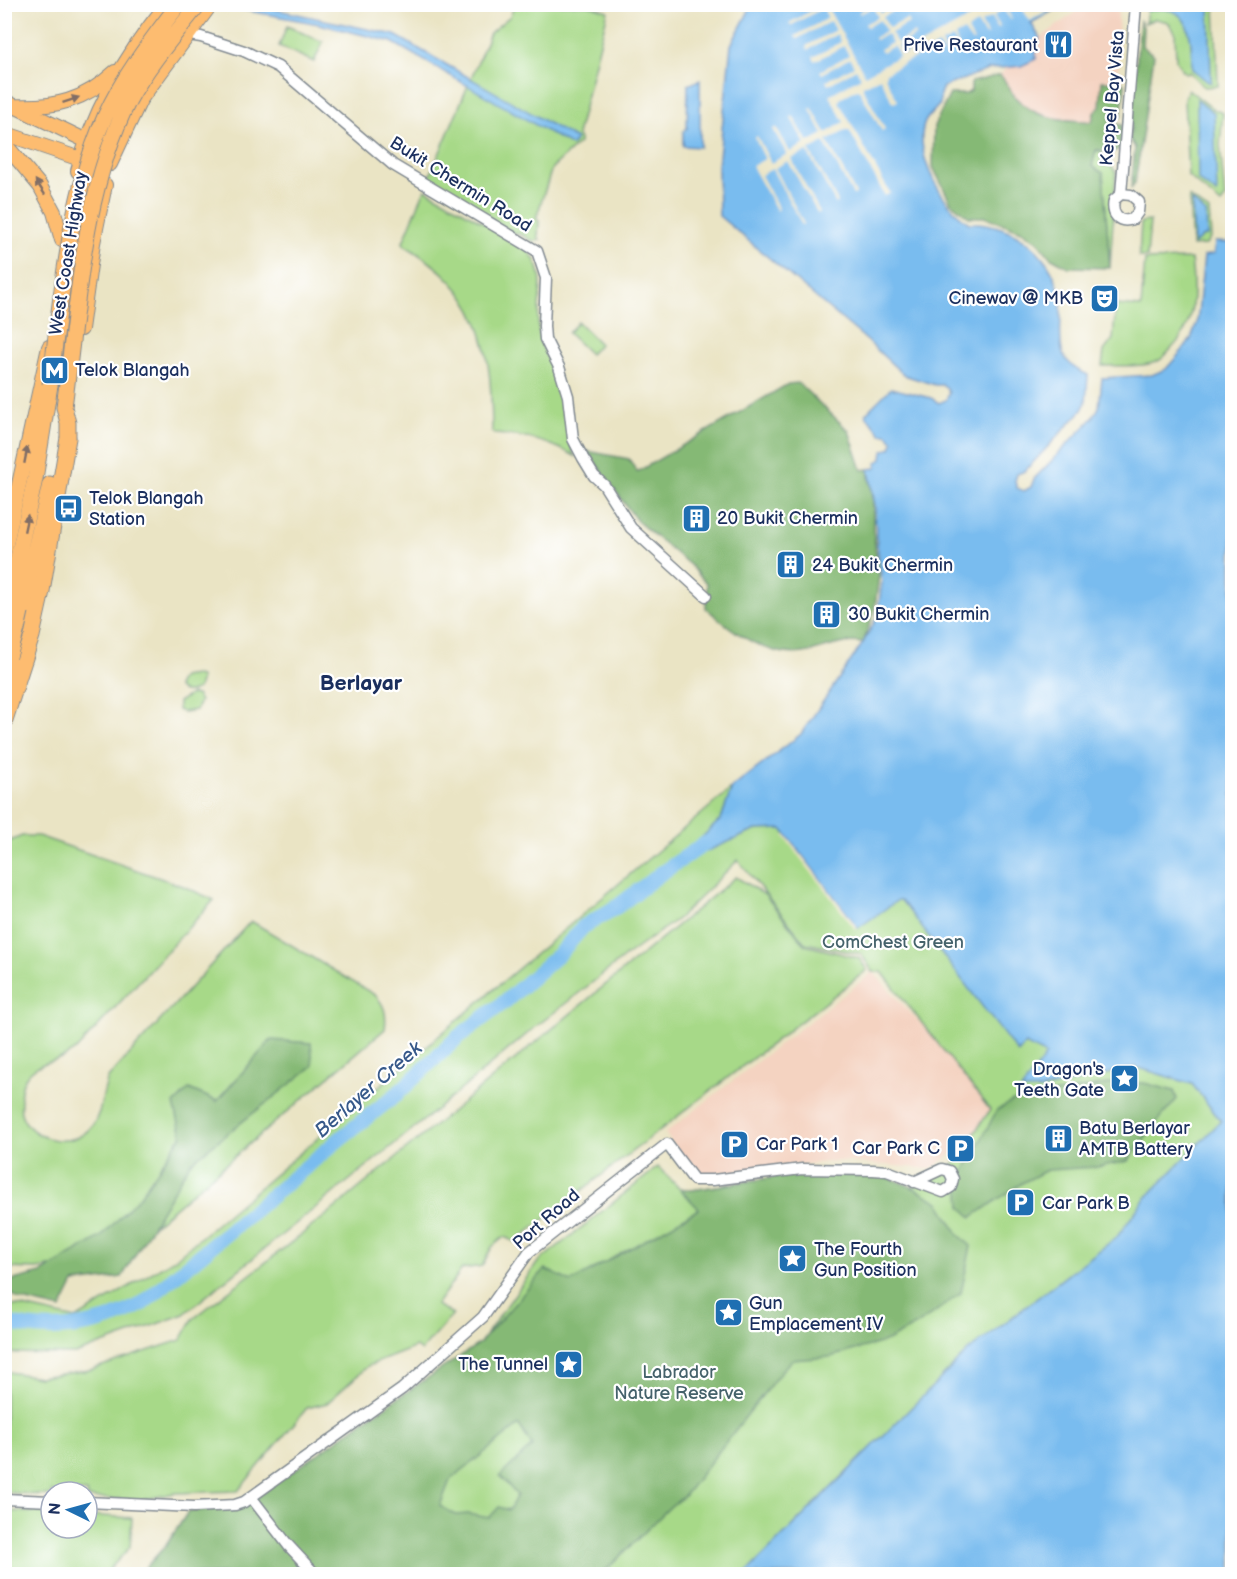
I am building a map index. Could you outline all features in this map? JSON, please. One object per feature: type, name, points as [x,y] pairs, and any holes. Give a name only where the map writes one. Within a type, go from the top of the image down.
[{"type":"highway","name":"West Coast Highway","points":[[4,622],[35,479],[72,234],[87,167],[102,124],[117,92],[178,4]]},
{"type":"highway","name":"West Coast Highway","points":[[4,674],[18,629],[46,505],[64,407],[93,199],[106,151],[130,98],[168,42],[199,4]]},
{"type":"highway","points":[[4,723],[32,636],[42,591],[68,438],[68,423],[64,407]]},
{"type":"main road","points":[[4,553],[54,318],[62,240],[81,159],[107,93],[123,64],[167,4]]},
{"type":"main road","points":[[4,689],[33,591],[52,505],[64,444],[93,243],[110,163],[140,100],[211,4]]},
{"type":"main road","points":[[9,104],[40,106],[72,100],[95,89],[123,64]]},
{"type":"main road","points":[[9,104],[87,141],[110,163]]},
{"type":"main road","points":[[4,133],[81,159],[110,163]]},
{"type":"main road","points":[[4,143],[40,186],[54,212],[62,240]]},
{"type":"main road","points":[[54,318],[60,312],[68,309],[76,310],[83,316]]},
{"type":"street","name":"Keppel Bay Vista","points":[[1121,194],[1137,4]]},
{"type":"street","name":"Bukit Chermin Road","points":[[145,33],[161,30],[188,35],[244,51],[279,67],[393,165],[537,251],[546,278],[545,339],[559,367],[568,396],[573,439],[594,476],[604,485],[631,528],[706,596]]},
{"type":"street","name":"Port Road","points":[[251,1497],[402,1389],[428,1367],[483,1317],[529,1252],[667,1144],[694,1180],[713,1180],[802,1168],[887,1171],[936,1190]]},
{"type":"street","points":[[914,1182],[938,1170],[944,1170],[949,1172],[953,1179],[949,1189],[943,1192],[936,1190],[932,1183],[933,1174]]},
{"type":"street","points":[[99,1503],[194,1507],[236,1505],[251,1497],[288,1545],[315,1575]]},
{"type":"street","points":[[4,1499],[39,1500]]},
{"type":"shaded area","points":[[1085,5],[1118,5],[1119,81],[1102,81],[1100,107],[1092,122],[1053,118],[1032,113],[1014,97],[1000,75],[1007,67],[1021,66],[1040,38]]},
{"type":"shaded area","points":[[873,972],[1005,1115],[931,1169],[838,1161],[695,1175],[665,1133]]},
{"type":"green space","points":[[515,5],[589,5],[608,11],[577,135],[579,143],[552,168],[536,219],[539,221],[540,240],[533,241],[520,234],[515,234],[427,183],[490,33],[510,16]]},
{"type":"green space","points":[[1209,5],[1215,5],[1218,86],[1204,87],[1189,72],[1185,73],[1176,61],[1175,32],[1168,22],[1155,19],[1145,23],[1147,11],[1162,9],[1173,11],[1181,16],[1189,34],[1192,69],[1211,82]]},
{"type":"green space","points":[[1140,21],[1143,27],[1142,46],[1154,55],[1135,183],[1131,189],[1135,148],[1130,139]]},
{"type":"green space","points":[[287,26],[323,42],[314,62],[279,46]]},
{"type":"green space","points":[[1000,75],[1016,98],[1033,111],[1051,118],[1092,122],[1094,113],[1100,107],[1102,81],[1123,82],[1125,85],[1121,117],[1110,115],[1110,123],[1122,125],[1120,147],[1116,151],[1096,150],[1092,166],[1103,173],[1110,268],[1068,267],[1050,257],[1038,242],[1022,231],[986,217],[969,217],[951,203],[933,167],[934,126],[950,94],[966,94],[971,91],[971,82]]},
{"type":"green space","points":[[1188,89],[1213,109],[1223,113],[1220,145],[1225,199],[1221,204],[1188,176],[1184,100]]},
{"type":"green space","points":[[1096,150],[1102,152],[1102,165],[1111,166],[1116,172],[1110,268],[1103,173],[1092,167]]},
{"type":"green space","points":[[425,189],[524,246],[533,257],[541,278],[539,333],[562,390],[569,435],[575,456],[536,440],[495,434],[492,431],[489,372],[478,323],[467,302],[451,282],[403,242]]},
{"type":"green space","points":[[1189,197],[1209,211],[1211,237],[1206,245],[1192,246]],"holes":[[[1192,201],[1206,236],[1195,243]]]},
{"type":"green space","points":[[1150,221],[1147,257],[1139,257],[1141,222]]},
{"type":"green space","points":[[1191,259],[1192,306],[1190,318],[1180,339],[1158,361],[1138,365],[1102,366],[1104,351],[1113,339],[1116,305],[1141,307],[1145,260]]},
{"type":"green space","points":[[578,322],[600,344],[590,354],[568,333]]},
{"type":"green space","points":[[798,383],[849,431],[862,470],[868,469],[873,498],[873,530],[879,576],[874,612],[863,643],[842,643],[794,654],[766,648],[753,642],[740,635],[706,608],[707,584],[690,565],[637,521],[587,451],[629,459],[637,472],[788,384]]},
{"type":"green space","points":[[195,675],[201,678],[198,689],[186,692],[177,686],[182,677]]},
{"type":"green space","points":[[191,694],[196,695],[200,701],[196,710],[183,712],[178,710],[178,702]]},
{"type":"green space","name":"Labrador Nature Reserve","points":[[732,788],[721,819],[689,850],[693,856],[757,830],[782,829],[796,848],[901,900],[1018,1052],[1025,1044],[1047,1055],[1022,1089],[1040,1090],[1136,1067],[1192,1084],[1221,1121],[1144,1200],[1117,1237],[968,1351],[745,1574],[140,1574],[167,1544],[188,1512],[246,1505],[365,1420],[480,1343],[538,1262],[658,1167],[679,1188],[692,1190],[801,1173],[885,1176],[912,1187],[933,1174],[949,1171],[990,1110],[882,972],[873,972],[861,954],[805,943],[738,860],[680,917],[533,1029],[184,1314],[75,1354],[5,1353],[5,1305],[76,1319],[176,1258]]},
{"type":"green space","points":[[22,836],[38,836],[183,886],[214,900],[77,1049],[38,1067],[26,1077],[21,1091],[21,1113],[33,1131],[53,1139],[64,1140],[84,1134],[98,1115],[108,1078],[251,921],[375,995],[383,1006],[386,1019],[385,1029],[148,1230],[74,1263],[37,1269],[5,1268],[4,846]]},
{"type":"green space","points":[[736,877],[765,895],[805,945],[859,958],[867,970],[515,1242],[504,1237],[492,1247],[482,1266],[462,1269],[436,1305],[453,1314],[421,1351],[416,1347],[368,1366],[327,1403],[307,1408],[238,1491],[175,1493],[142,1500],[99,1498],[99,1480],[39,1480],[39,1495],[5,1492],[5,1373],[39,1377],[90,1370],[181,1340],[193,1319],[329,1213]]},
{"type":"green space","points":[[271,1040],[311,1043],[313,1066],[190,1163],[122,1277],[74,1283],[61,1309],[18,1299],[5,1288],[5,1282],[41,1273],[102,1236],[140,1196],[182,1135],[174,1104],[189,1089],[217,1101]]},
{"type":"green space","points":[[1113,1083],[1144,1083],[1174,1091],[1177,1099],[1128,1161],[1097,1167],[1047,1170],[1022,1183],[972,1217],[961,1207],[959,1181],[997,1110],[1013,1101]]},
{"type":"green space","points":[[801,1173],[885,1176],[912,1187],[939,1202],[958,1234],[971,1246],[961,1293],[917,1325],[887,1341],[830,1357],[792,1360],[684,1496],[602,1574],[140,1574],[167,1544],[188,1512],[246,1505],[365,1420],[480,1343],[545,1269],[571,1282],[699,1209],[679,1188],[692,1190]],"holes":[[[519,1425],[532,1446],[500,1476],[517,1495],[509,1510],[499,1507],[489,1518],[468,1514],[456,1515],[440,1506],[450,1480]]]},
{"type":"green space","points":[[11,1511],[39,1512],[39,1540],[99,1540],[99,1516],[132,1518],[130,1547],[105,1574],[74,1574],[71,1572],[69,1574],[5,1574],[5,1528]]},
{"type":"water","points":[[230,5],[255,5],[395,35],[576,139],[572,146],[392,42],[319,24],[228,7]]},
{"type":"water","points":[[752,5],[1063,5],[1031,23],[1040,38],[1036,46],[1036,59],[1021,66],[990,69],[943,87],[940,104],[926,120],[922,134],[926,163],[932,178],[949,205],[969,223],[1002,228],[1017,235],[1031,245],[1052,271],[1061,303],[1060,336],[1063,354],[1074,367],[1088,375],[1086,402],[1082,410],[1025,471],[1017,474],[1015,481],[1017,488],[1024,491],[1031,487],[1034,479],[1093,418],[1099,407],[1102,378],[1152,375],[1166,369],[1182,351],[1191,339],[1197,323],[1204,256],[1214,254],[1215,242],[1232,243],[1232,1574],[745,1574],[968,1351],[1117,1237],[1144,1200],[1221,1121],[1192,1084],[1136,1067],[1040,1090],[1021,1090],[1046,1055],[1025,1044],[1018,1053],[901,900],[858,928],[782,829],[756,830],[693,857],[689,850],[721,819],[732,788],[801,734],[863,643],[877,617],[882,582],[869,469],[877,468],[876,463],[882,459],[883,451],[891,448],[893,442],[888,434],[881,434],[865,414],[891,388],[931,398],[939,403],[946,400],[949,393],[943,385],[935,385],[904,375],[863,337],[719,216],[718,166],[731,45]]},
{"type":"water","points":[[1147,5],[1209,5],[1211,82],[1192,69],[1189,34],[1181,16],[1173,11],[1162,9],[1147,11]]},
{"type":"water","points":[[700,80],[700,147],[683,146],[683,132],[687,128],[688,85]]},
{"type":"water","points":[[1197,99],[1214,113],[1217,194],[1198,180]]},
{"type":"water","points":[[1192,201],[1206,213],[1207,236],[1203,236],[1194,244]]},
{"type":"pier","points":[[826,5],[865,75],[899,56],[894,46],[882,52],[880,49],[892,43],[887,34],[875,40],[874,38],[886,31],[880,20],[867,27],[865,24],[878,17],[873,7],[860,14],[859,12],[870,5],[876,5],[881,13],[899,5],[900,7],[883,17],[889,28],[907,19],[909,23],[891,33],[897,43],[914,33],[915,36],[898,46],[903,54],[971,17],[972,14],[967,5],[975,8],[980,5],[1012,5],[1007,9],[1012,20],[1003,9],[994,16],[1000,27],[998,28],[992,17],[981,22],[987,35],[977,23],[968,30],[974,42],[964,31],[955,36],[960,49],[958,50],[953,38],[942,43],[946,57],[938,45],[886,73],[885,77],[898,101],[893,103],[880,78],[863,86],[885,129],[882,131],[859,90],[840,99],[839,102],[890,193],[885,196],[847,130],[827,141],[856,194],[853,195],[824,142],[809,150],[838,202],[836,204],[807,151],[791,159],[820,212],[818,214],[788,161],[775,168],[804,224],[802,225],[772,169],[761,175],[779,209],[777,211],[752,166],[765,159],[755,138],[757,136],[771,163],[787,154],[773,129],[776,127],[790,152],[805,144],[791,118],[793,116],[808,142],[823,134],[810,109],[812,108],[826,133],[844,122],[829,95],[861,77],[856,69],[828,85],[826,81],[854,66],[850,58],[822,74],[820,71],[849,55],[844,46],[815,61],[813,57],[841,42],[837,34],[808,50],[806,46],[836,30],[831,21],[797,39],[795,36],[828,18],[823,8],[790,26],[789,23]]},
{"type":"pier","points":[[1020,5],[1057,5],[1030,21]]},
{"type":"pier","points":[[786,835],[858,928],[855,929],[794,850],[784,836]]},
{"type":"waterway","name":"Berlayer Creek","points":[[4,1322],[39,1328],[75,1327],[109,1319],[142,1304],[397,1094],[458,1037],[507,1000],[560,953],[583,927],[618,906],[706,843]]},
{"type":"place","name":"Prive Restaurant","points":[[1059,45]]},
{"type":"place","name":"Cinewav @ MKB","points":[[1104,298]]},
{"type":"place","name":"Telok Blangah","points":[[54,370]]},
{"type":"place","name":"Telok Blangah Station","points":[[68,508]]},
{"type":"place","name":"20 Bukit Chermin","points":[[696,518]]},
{"type":"place","name":"24 Bukit Chermin","points":[[791,565]]},
{"type":"place","name":"30 Bukit Chermin","points":[[827,614]]},
{"type":"place","name":"Dragon's Teeth Gate","points":[[1125,1079]]},
{"type":"place","name":"Batu Berlayar AMTB Battery","points":[[1058,1138]]},
{"type":"place","name":"Car Park 1","points":[[735,1144]]},
{"type":"place","name":"Car Park C","points":[[961,1148]]},
{"type":"place","name":"Car Park B","points":[[1021,1203]]},
{"type":"place","name":"The Fourth Gun Position","points":[[793,1259]]},
{"type":"place","name":"Gun Emplacement IV","points":[[728,1313]]},
{"type":"place","name":"The Tunnel","points":[[569,1364]]},
{"type":"district","name":"Berlayar","points":[[361,683]]},
{"type":"park label","name":"ComChest Green","points":[[893,942]]}]
